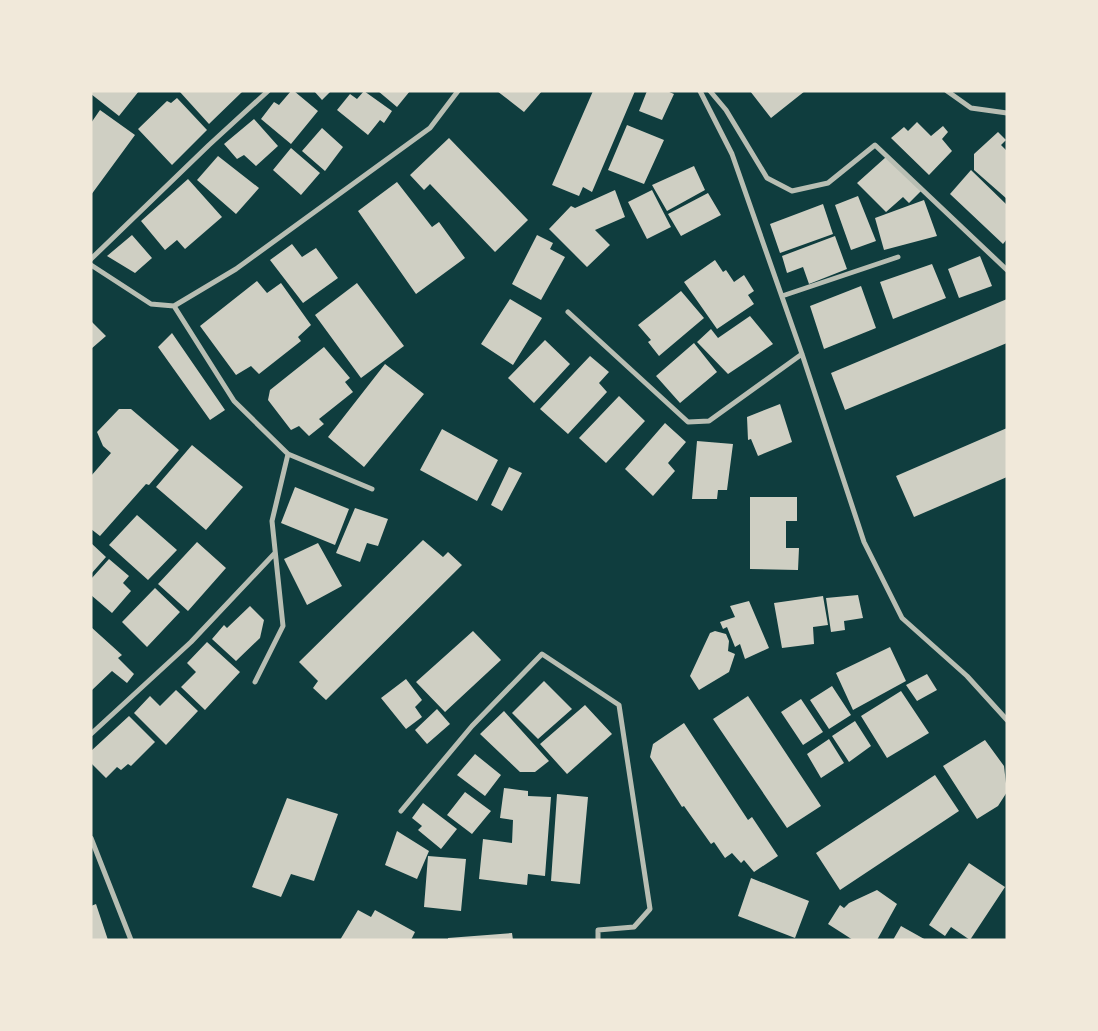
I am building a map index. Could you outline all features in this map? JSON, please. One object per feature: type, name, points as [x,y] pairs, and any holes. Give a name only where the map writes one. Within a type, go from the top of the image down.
[{"type":"street","points":[[91,259],[268,91]]},
{"type":"street","points":[[91,265],[151,304],[174,306],[236,269],[430,128],[458,91]]},
{"type":"street","points":[[700,91],[732,154],[802,354],[864,542],[902,618],[967,676],[1007,720]]},
{"type":"street","points":[[710,91],[726,110],[767,178],[792,191],[828,183],[875,144],[1007,270]]},
{"type":"street","points":[[947,91],[971,108],[1007,113]]},
{"type":"street","points":[[782,296],[898,257]]},
{"type":"street","points":[[174,306],[234,401],[288,454],[372,489]]},
{"type":"street","points":[[568,312],[688,422],[709,421],[802,354]]},
{"type":"street","points":[[255,682],[283,626],[272,521],[288,454]]},
{"type":"street","points":[[91,734],[191,642],[275,553]]},
{"type":"street","points":[[401,811],[472,726],[542,654],[619,706],[650,909],[634,928],[598,930],[598,940]]},
{"type":"street","points":[[91,838],[131,940]]},
{"type":"building","points":[[91,91],[139,91],[119,116],[91,94]]},
{"type":"building","points":[[181,91],[243,91],[209,124]]},
{"type":"building","points":[[291,91],[294,91],[318,111],[291,144],[261,119],[274,102],[279,105]]},
{"type":"building","points":[[314,91],[331,91],[322,100]]},
{"type":"building","points":[[364,91],[392,111],[384,123],[380,120],[368,135],[337,110],[350,94],[357,99]]},
{"type":"building","points":[[378,91],[410,91],[397,107]]},
{"type":"building","points":[[497,91],[542,91],[524,112]]},
{"type":"building","points":[[593,91],[635,91],[592,192],[583,187],[579,196],[552,185]]},
{"type":"building","points":[[647,91],[667,91],[674,94],[662,120],[639,111]]},
{"type":"building","points":[[750,91],[805,91],[771,118]]},
{"type":"building","points":[[177,98],[207,130],[172,165],[138,129],[167,101],[171,103]]},
{"type":"building","points":[[100,110],[135,135],[91,195],[91,123]]},
{"type":"building","points":[[254,119],[278,146],[256,166],[244,155],[237,159],[224,144]]},
{"type":"building","points":[[917,122],[931,136],[943,126],[948,132],[942,139],[952,151],[929,175],[891,138],[904,127],[908,131]]},
{"type":"building","points":[[627,125],[664,140],[644,184],[608,170]]},
{"type":"building","points":[[322,128],[343,147],[325,171],[302,151]]},
{"type":"building","points":[[998,132],[1006,140],[1001,145],[1007,151],[1007,199],[974,170],[974,154]]},
{"type":"building","points":[[449,138],[528,220],[495,252],[430,184],[424,190],[410,175]]},
{"type":"building","points":[[291,148],[320,173],[301,195],[273,170]]},
{"type":"building","points":[[218,156],[259,188],[236,214],[197,180]]},
{"type":"building","points":[[886,157],[922,190],[909,203],[903,197],[886,212],[857,183]]},
{"type":"building","points":[[694,166],[705,190],[667,211],[652,185]]},
{"type":"building","points":[[971,170],[1007,205],[1007,239],[1003,244],[950,194]]},
{"type":"building","points":[[188,179],[222,217],[185,249],[177,240],[165,250],[141,221]]},
{"type":"building","points":[[397,182],[432,227],[439,222],[465,258],[416,294],[358,211]]},
{"type":"building","points":[[615,190],[625,217],[595,230],[610,245],[587,267],[549,229],[571,206],[575,208]]},
{"type":"building","points":[[652,190],[671,227],[647,239],[628,202]]},
{"type":"building","points":[[708,193],[721,215],[681,236],[668,214]]},
{"type":"building","points":[[858,196],[876,241],[851,250],[835,205]]},
{"type":"building","points":[[924,200],[937,236],[884,250],[875,218]]},
{"type":"building","points":[[823,204],[833,234],[780,253],[770,224]]},
{"type":"building","points":[[132,235],[152,258],[135,273],[107,256]]},
{"type":"building","points":[[537,235],[553,243],[550,249],[565,257],[541,300],[512,284]]},
{"type":"building","points":[[835,236],[847,269],[809,284],[803,267],[787,273],[782,256]]},
{"type":"building","points":[[292,244],[302,257],[316,248],[338,278],[303,303],[270,260]]},
{"type":"building","points":[[980,256],[992,286],[959,298],[948,269]]},
{"type":"building","points":[[715,260],[723,272],[726,270],[734,282],[744,275],[754,291],[748,295],[754,304],[717,329],[684,282]]},
{"type":"building","points":[[932,264],[946,298],[893,319],[880,282]]},
{"type":"building","points":[[257,281],[267,293],[281,283],[311,325],[298,337],[301,341],[259,374],[251,366],[236,375],[200,326]]},
{"type":"building","points":[[357,283],[404,346],[361,378],[315,315]]},
{"type":"building","points":[[861,286],[876,328],[824,349],[810,306]]},
{"type":"building","points":[[681,291],[704,318],[659,356],[648,342],[651,340],[638,325]]},
{"type":"building","points":[[510,299],[542,318],[513,365],[481,344]]},
{"type":"building","points":[[1007,299],[1007,343],[845,410],[831,373]]},
{"type":"building","points":[[750,316],[773,344],[728,374],[697,342],[711,329],[718,338]]},
{"type":"building","points":[[91,321],[106,336],[91,349]]},
{"type":"building","points":[[172,333],[225,410],[210,420],[158,347]]},
{"type":"building","points":[[545,340],[570,364],[534,403],[508,378]]},
{"type":"building","points":[[694,343],[717,372],[680,403],[656,376]]},
{"type":"building","points":[[324,347],[350,378],[345,382],[353,392],[319,419],[324,424],[309,436],[299,426],[291,430],[268,400],[270,390]]},
{"type":"building","points":[[590,356],[609,372],[599,383],[607,392],[568,434],[540,409]]},
{"type":"building","points":[[385,364],[424,394],[364,467],[328,437]]},
{"type":"building","points":[[619,396],[645,421],[606,463],[579,438]]},
{"type":"building","points":[[780,404],[792,442],[758,456],[751,439],[748,440],[747,417]]},
{"type":"building","points":[[119,409],[131,409],[179,450],[149,485],[146,484],[100,536],[91,529],[91,476],[111,453],[103,446],[97,432]]},
{"type":"building","points":[[665,423],[686,442],[668,463],[675,471],[653,496],[625,469]]},
{"type":"building","points":[[1007,428],[1007,477],[914,517],[896,476]]},
{"type":"building","points":[[442,429],[498,460],[477,501],[420,470]]},
{"type":"building","points":[[697,441],[733,444],[727,490],[718,490],[717,499],[692,499]]},
{"type":"building","points":[[192,445],[243,487],[206,530],[156,487]]},
{"type":"building","points":[[509,467],[522,473],[502,511],[491,505]]},
{"type":"building","points":[[295,487],[349,509],[335,545],[281,523]]},
{"type":"building","points":[[750,497],[797,497],[797,521],[786,521],[786,548],[799,548],[798,570],[750,569]]},
{"type":"building","points":[[355,508],[388,519],[378,546],[367,543],[360,562],[336,553]]},
{"type":"building","points":[[137,515],[177,550],[148,580],[109,545]]},
{"type":"building","points":[[423,540],[443,557],[448,552],[462,565],[326,700],[313,688],[318,681],[299,662]]},
{"type":"building","points":[[197,542],[226,568],[188,611],[158,584]]},
{"type":"building","points":[[91,543],[106,557],[91,574]]},
{"type":"building","points":[[318,543],[342,586],[307,605],[284,559]]},
{"type":"building","points":[[109,559],[129,576],[123,583],[131,591],[112,613],[91,595],[91,579]]},
{"type":"building","points":[[155,588],[180,612],[147,647],[122,622]]},
{"type":"building","points":[[858,595],[863,618],[844,621],[845,630],[831,632],[826,598]]},
{"type":"building","points":[[823,596],[828,625],[813,627],[814,644],[782,648],[774,603]]},
{"type":"building","points":[[749,601],[769,648],[745,659],[740,644],[735,647],[727,627],[723,629],[720,622],[735,617],[730,606]]},
{"type":"building","points":[[250,606],[264,620],[260,638],[236,661],[212,639],[224,625],[227,628]]},
{"type":"building","points":[[91,627],[122,655],[118,658],[134,674],[127,683],[112,671],[91,691]]},
{"type":"building","points":[[473,631],[501,660],[445,712],[416,682]]},
{"type":"building","points":[[715,631],[726,634],[729,641],[728,651],[735,654],[729,672],[699,690],[690,676],[710,633]]},
{"type":"building","points":[[207,642],[240,672],[205,710],[181,687],[196,672],[187,663]]},
{"type":"building","points":[[890,647],[906,681],[853,710],[836,673]]},
{"type":"building","points":[[927,674],[937,690],[917,701],[906,685]]},
{"type":"building","points":[[406,679],[422,700],[415,707],[422,717],[406,729],[381,698]]},
{"type":"building","points":[[544,681],[572,709],[538,739],[512,713]]},
{"type":"building","points":[[832,686],[851,715],[829,729],[810,700]]},
{"type":"building","points":[[176,690],[198,711],[166,745],[134,713],[150,696],[160,706]]},
{"type":"building","points":[[901,691],[929,733],[887,758],[861,716]]},
{"type":"building","points":[[748,696],[821,806],[787,828],[713,719]]},
{"type":"building","points":[[801,699],[823,732],[803,745],[781,712]]},
{"type":"building","points":[[585,705],[612,734],[567,774],[540,744]]},
{"type":"building","points":[[437,709],[450,724],[427,744],[415,730]]},
{"type":"building","points":[[504,711],[549,761],[535,772],[520,772],[480,734]]},
{"type":"building","points":[[129,716],[155,742],[131,766],[128,764],[121,770],[117,767],[106,778],[91,763],[91,751]]},
{"type":"building","points":[[855,721],[871,746],[849,762],[832,736]]},
{"type":"building","points":[[684,723],[748,820],[752,817],[778,856],[754,872],[744,860],[741,863],[732,853],[725,858],[714,842],[711,844],[684,806],[682,807],[650,757],[653,744]]},
{"type":"building","points":[[829,739],[844,763],[821,778],[807,754]]},
{"type":"building","points":[[985,740],[1004,766],[1007,792],[998,806],[977,819],[943,766]]},
{"type":"building","points":[[475,754],[501,775],[485,796],[457,775]]},
{"type":"building","points":[[935,775],[959,811],[840,890],[816,853]]},
{"type":"building","points":[[504,788],[528,791],[528,796],[551,797],[545,876],[528,874],[527,885],[479,879],[483,839],[512,843],[513,820],[500,818]]},
{"type":"building","points":[[465,792],[491,811],[472,834],[447,815]]},
{"type":"building","points":[[557,794],[588,797],[580,884],[551,881]]},
{"type":"building","points":[[287,798],[338,814],[314,881],[291,874],[281,897],[252,887]]},
{"type":"building","points":[[423,803],[457,829],[441,849],[418,830],[422,826],[412,818]]},
{"type":"building","points":[[397,831],[429,851],[417,879],[385,865]]},
{"type":"building","points":[[428,856],[466,859],[461,911],[424,907]]},
{"type":"building","points":[[969,863],[1005,887],[970,940],[951,927],[945,936],[929,925]]},
{"type":"building","points":[[751,878],[809,901],[795,938],[738,916]]},
{"type":"building","points":[[877,890],[897,904],[877,940],[853,940],[828,924],[840,905],[844,908],[849,903]]},
{"type":"building","points":[[96,904],[108,940],[91,940],[91,906]]},
{"type":"building","points":[[358,910],[371,917],[375,910],[415,932],[411,940],[340,940]]},
{"type":"building","points":[[901,926],[926,940],[893,940]]},
{"type":"building","points":[[512,933],[513,940],[448,940],[448,938]]}]
